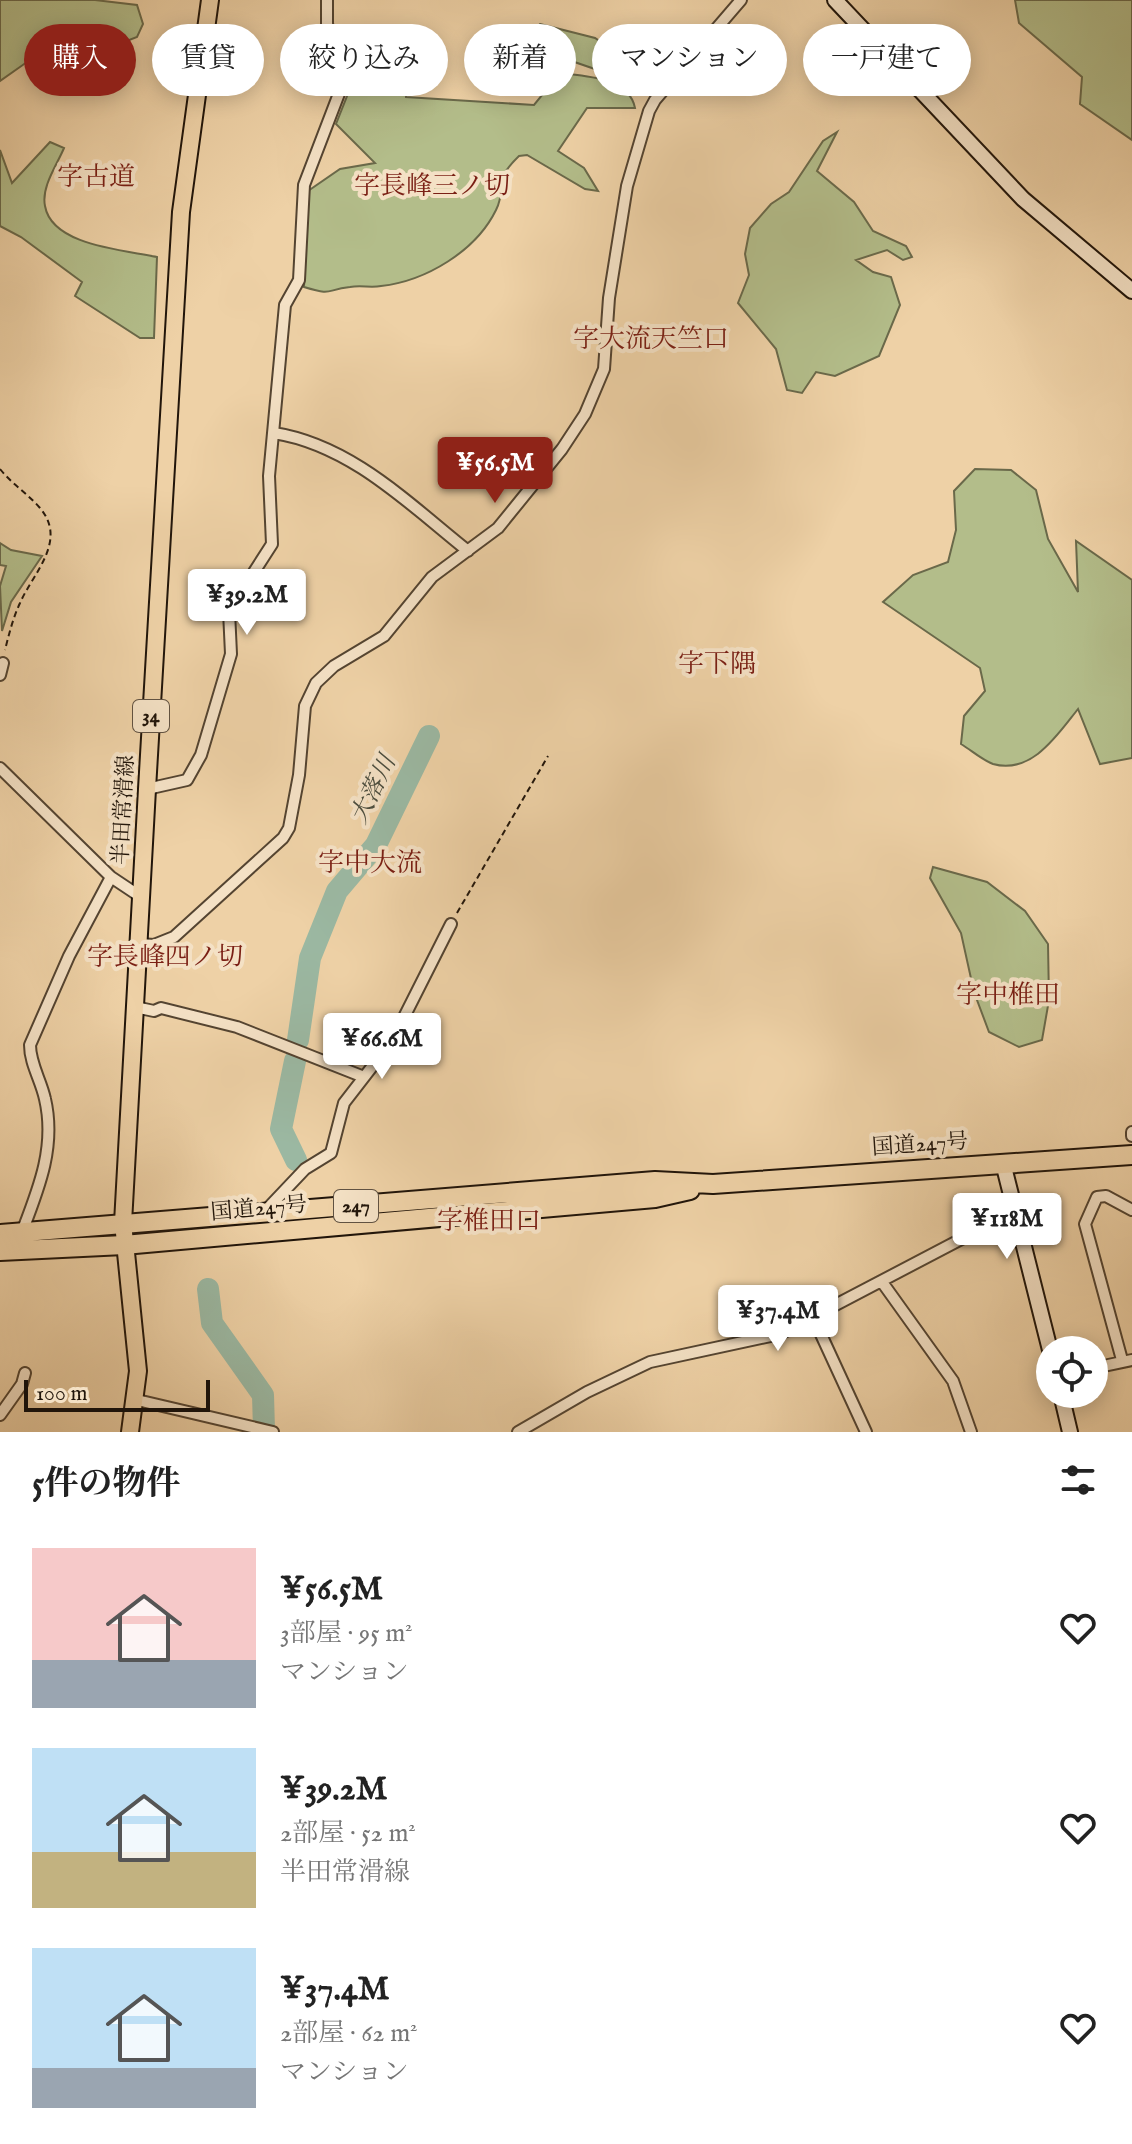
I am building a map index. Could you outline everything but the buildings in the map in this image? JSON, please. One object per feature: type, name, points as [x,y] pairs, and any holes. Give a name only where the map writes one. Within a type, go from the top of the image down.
[{"type":"highway","name":"国道247号","points":[[0,1234],[655,1181],[713,1184],[1132,1155]]},
{"type":"highway","name":"国道247号","points":[[0,1251],[124,1245],[655,1198],[713,1184]]},
{"type":"main road","name":"半田常滑線","points":[[130,1432],[137,1400],[137,1340],[123,1223],[147,789],[181,212],[210,0]]},
{"type":"street","points":[[147,789],[187,780],[201,755],[231,654],[229,611],[272,544],[274,532],[268,507],[285,305],[299,280],[304,185],[340,91],[341,73],[327,24],[327,0]]},
{"type":"street","points":[[140,944],[154,945],[174,937],[283,838],[289,828],[299,775],[305,706],[316,683],[334,666],[384,636],[432,577],[504,522],[574,432],[592,400],[607,352],[609,298],[627,186],[649,111],[741,0]]},
{"type":"street","points":[[835,0],[1033,208],[1132,291]]},
{"type":"street","points":[[274,433],[294,436],[359,463],[468,551]]},
{"type":"street","points":[[0,768],[111,877],[141,897]]},
{"type":"street","points":[[22,1232],[42,1179],[49,1137],[45,1099],[30,1056],[30,1045],[69,956],[111,877]]},
{"type":"street","points":[[268,1213],[269,1207],[305,1169],[331,1153],[344,1103],[400,1028],[451,924]]},
{"type":"street","points":[[135,1007],[154,1011],[161,1008],[237,1027],[364,1077]]},
{"type":"street","points":[[1003,1163],[1046,1336]]},
{"type":"street","points":[[1127,1360],[1085,1224],[1097,1197],[1106,1196],[1132,1210]]},
{"type":"street","points":[[518,1432],[587,1392],[650,1362],[678,1353],[769,1338],[1013,1212]]},
{"type":"street","points":[[882,1282],[953,1381],[971,1432]]},
{"type":"street","points":[[813,1317],[866,1432]]},
{"type":"street","points":[[0,1415],[22,1384],[25,1373]]},
{"type":"street","points":[[137,1400],[273,1432]]},
{"type":"street","points":[[1064,1408],[1070,1432]]},
{"type":"path","points":[[0,469],[19,492],[40,508],[51,535],[47,556],[15,616],[2,669]]},
{"type":"path","points":[[451,924],[548,756]]},
{"type":"green space","points":[[0,0],[95,0],[137,5],[143,24],[136,37],[136,24],[24,24],[24,64],[0,81]]},
{"type":"green space","points":[[1015,0],[1132,0],[1132,140],[1080,104],[1082,77],[1019,23]]},
{"type":"green space","points":[[576,33],[592,37],[592,68],[576,63]]},
{"type":"green space","points":[[576,75],[592,77],[592,96],[629,96],[635,108],[587,108],[558,151],[584,168],[598,191],[585,189],[527,155],[519,156],[502,179],[499,202],[487,225],[448,262],[398,283],[377,287],[354,286],[328,292],[304,287],[308,191],[340,169],[375,163],[336,124],[347,96],[406,96],[534,105],[541,96],[576,96]]},
{"type":"green space","points":[[837,132],[817,171],[854,202],[873,231],[906,246],[912,257],[903,260],[887,250],[856,260],[873,272],[891,277],[900,305],[879,356],[835,376],[816,372],[802,393],[787,390],[776,349],[738,303],[749,275],[745,254],[750,228],[771,204],[789,192],[823,141]]},
{"type":"green space","points":[[50,142],[64,148],[50,176],[44,199],[51,219],[61,230],[92,244],[157,257],[154,338],[140,338],[75,296],[82,282],[21,237],[0,226],[0,150],[12,183]]},
{"type":"green space","points":[[975,469],[1011,470],[1036,490],[1048,539],[1078,592],[1076,541],[1132,580],[1132,758],[1100,764],[1078,709],[1043,750],[1020,764],[993,764],[981,757],[961,744],[964,716],[985,691],[980,668],[883,602],[913,575],[948,562],[956,530],[954,491]]},
{"type":"green space","points":[[0,543],[11,550],[42,556],[11,602],[2,631],[0,586],[6,566],[0,565]]},
{"type":"green space","points":[[933,867],[987,882],[1025,911],[1048,944],[1049,1000],[1042,1040],[1019,1047],[989,1032],[974,992],[961,933],[930,878]]},
{"type":"waterway","name":"大落川","points":[[298,1040],[310,958],[337,891],[376,845],[429,736]]},
{"type":"waterway","name":"大落川","points":[[295,1061],[281,1129],[296,1160]]},
{"type":"waterway","name":"大落川","points":[[208,1289],[212,1323],[263,1395],[264,1430]]},
{"type":"district","name":"字古道","points":[[96,177]]},
{"type":"district","name":"字長峰三ノ切","points":[[432,186]]},
{"type":"district","name":"字大流天竺口","points":[[651,339]]},
{"type":"district","name":"字下隅","points":[[717,664]]},
{"type":"district","name":"字中大流","points":[[370,863]]},
{"type":"district","name":"字長峰四ノ切","points":[[165,957]]},
{"type":"district","name":"字中椎田","points":[[1008,995]]},
{"type":"district","name":"字椎田口","points":[[489,1221]]}]
